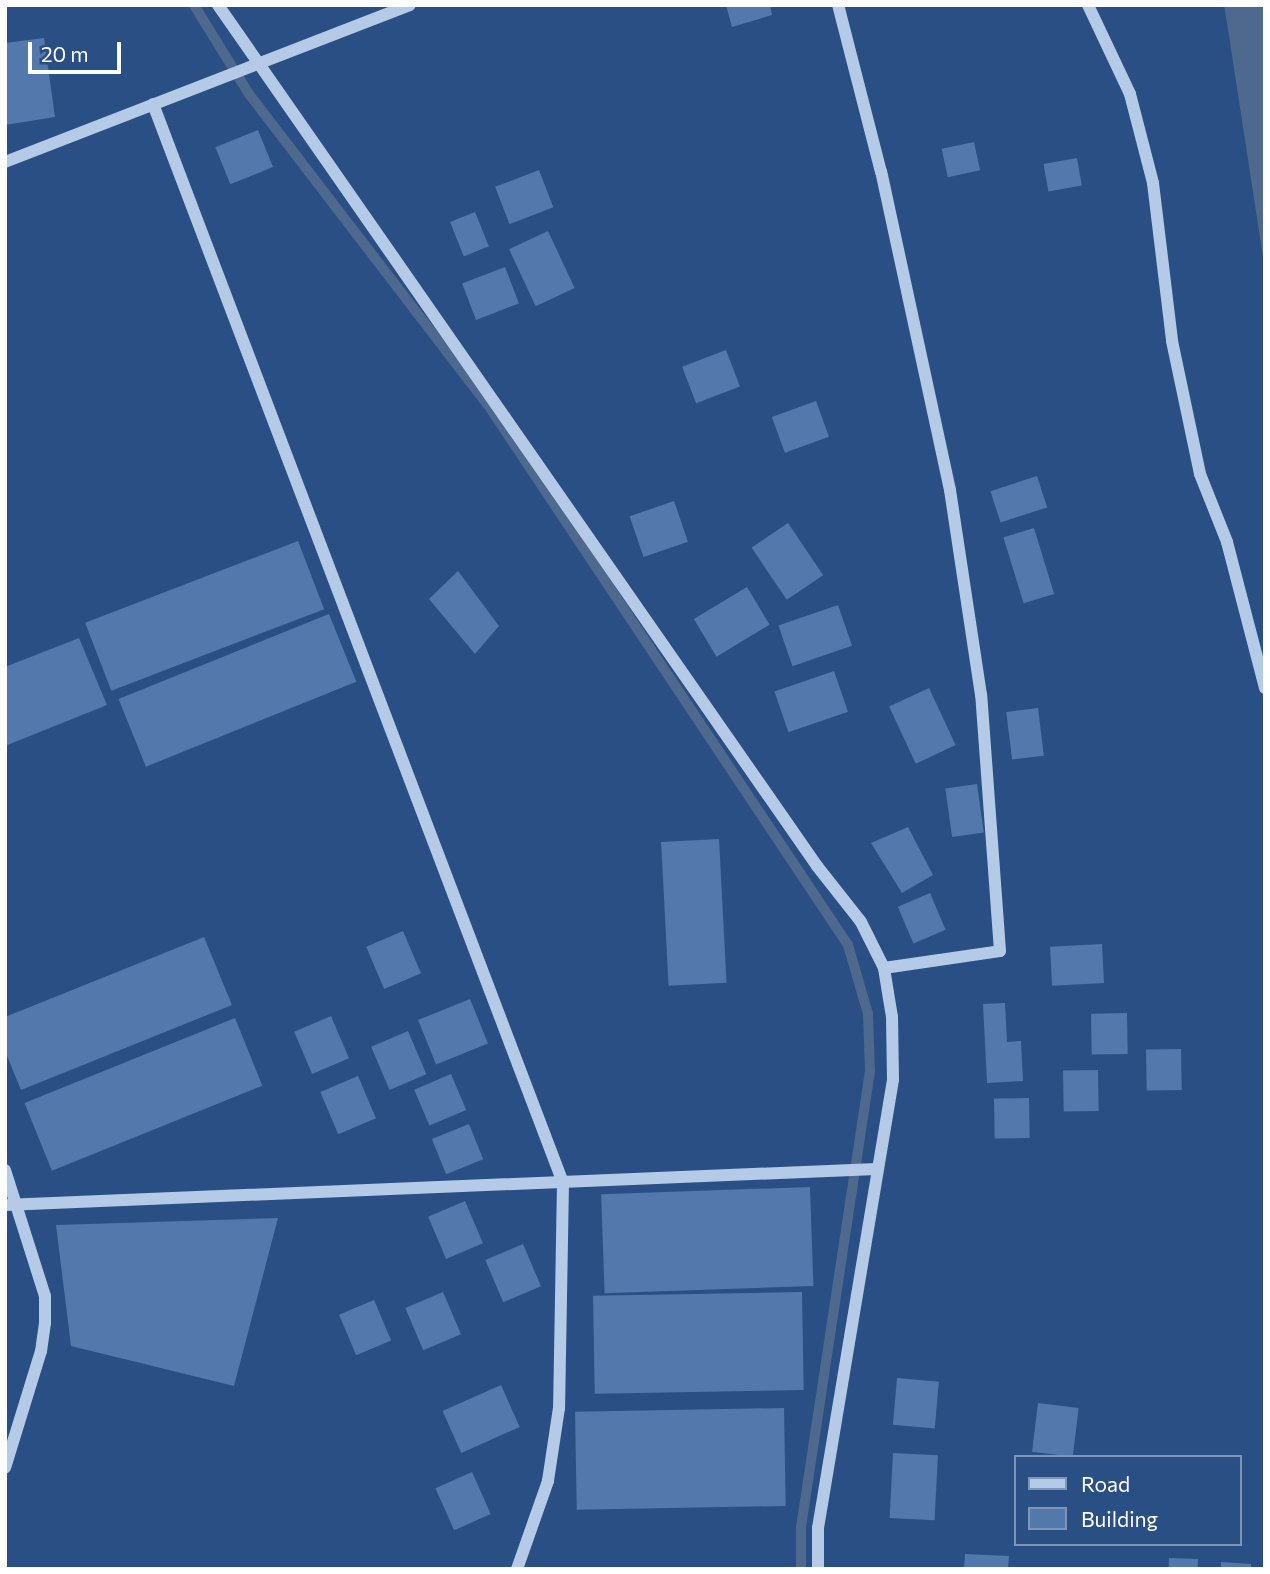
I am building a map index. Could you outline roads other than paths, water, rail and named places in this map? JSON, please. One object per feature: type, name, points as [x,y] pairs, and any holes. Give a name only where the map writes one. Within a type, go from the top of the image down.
[{"type":"street","points":[[218,5],[256,65],[557,489],[817,866],[861,922],[884,968],[892,1017],[892,1080],[818,1528],[818,1569]]},
{"type":"street","points":[[5,162],[411,5]]},
{"type":"street","points":[[838,5],[881,172],[950,490],[981,695],[1000,951],[884,968]]},
{"type":"street","points":[[1088,5],[1130,94],[1153,183],[1172,341],[1200,474],[1227,542],[1265,688]]},
{"type":"street","points":[[152,104],[564,1183],[559,1408],[548,1481],[517,1569]]},
{"type":"street","points":[[5,1205],[876,1169]]},
{"type":"street","points":[[5,1170],[19,1205],[45,1296],[41,1352],[5,1468]]},
{"type":"water","points":[[1224,5],[1265,5],[1265,270],[1227,23]]},
{"type":"waterway","points":[[194,5],[249,94],[488,405],[848,945],[868,1014],[870,1071],[801,1526],[801,1569]]}]
